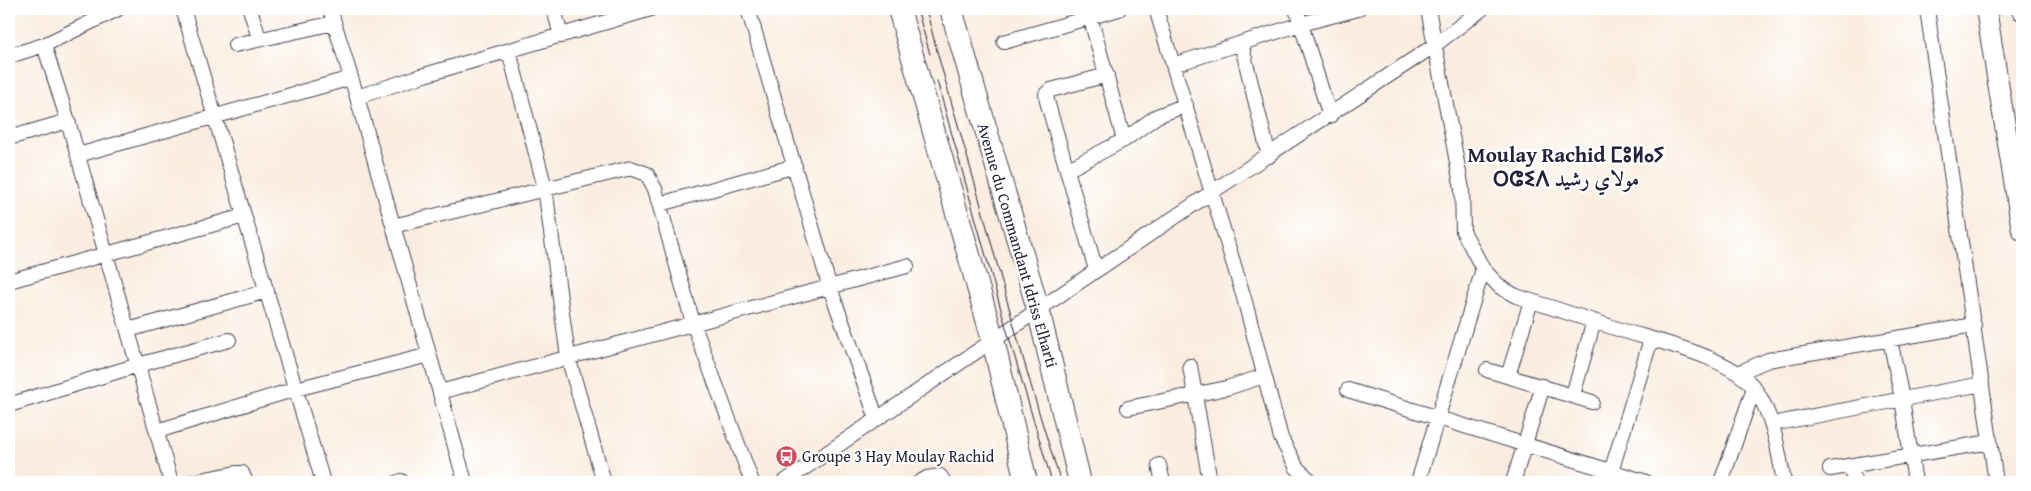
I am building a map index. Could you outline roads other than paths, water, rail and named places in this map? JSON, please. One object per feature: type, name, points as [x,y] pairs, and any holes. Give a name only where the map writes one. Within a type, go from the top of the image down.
[{"type":"main road","points":[[899,9],[993,340],[1026,482]]},
{"type":"main road","name":"Avenue du Commandant Idriss Elharti","points":[[951,9],[1038,310],[1080,482]]},
{"type":"street","points":[[9,56],[44,45],[118,9]]},
{"type":"street","points":[[182,9],[323,482]]},
{"type":"street","points":[[250,9],[259,38]]},
{"type":"street","points":[[330,9],[357,97],[465,482]]},
{"type":"street","points":[[554,9],[561,36]]},
{"type":"street","points":[[357,97],[561,36],[612,14],[651,9]]},
{"type":"street","points":[[748,9],[830,288],[877,419]]},
{"type":"street","points":[[1004,42],[1090,13],[1119,9]]},
{"type":"street","points":[[1156,9],[1244,298],[1281,438],[1297,468],[1312,482]]},
{"type":"street","points":[[1296,9],[1330,116]]},
{"type":"street","points":[[1173,65],[1301,24],[1358,9]]},
{"type":"street","points":[[1428,9],[1462,189],[1463,230],[1483,269],[1500,287],[1516,296],[1716,361],[1738,373],[1754,388],[1768,411],[1784,482]]},
{"type":"street","points":[[784,482],[1212,192],[1435,45],[1482,9]]},
{"type":"street","points":[[1927,9],[1996,482]]},
{"type":"street","points":[[1986,9],[2022,230]]},
{"type":"street","points":[[1090,13],[1124,140]]},
{"type":"street","points":[[235,44],[334,23]]},
{"type":"street","points":[[1241,43],[1269,156]]},
{"type":"street","points":[[44,45],[78,155],[171,482]]},
{"type":"street","points":[[510,51],[545,188],[568,357],[604,482]]},
{"type":"street","points":[[1096,270],[1046,101],[1046,94],[1051,90],[1107,75]]},
{"type":"street","points":[[78,155],[351,78]]},
{"type":"street","points":[[1067,170],[1124,140],[1157,116],[1186,106]]},
{"type":"street","points":[[9,138],[68,121]]},
{"type":"street","points":[[660,204],[795,166]]},
{"type":"street","points":[[393,226],[631,168],[647,174],[660,204],[693,324],[752,482]]},
{"type":"street","points":[[9,281],[106,252],[244,216]]},
{"type":"street","points":[[440,392],[907,266]]},
{"type":"street","points":[[1418,482],[1483,269]]},
{"type":"street","points":[[128,330],[267,291]]},
{"type":"street","points":[[1508,376],[1531,301]]},
{"type":"street","points":[[1573,396],[1594,321]]},
{"type":"street","points":[[1738,373],[1768,360],[1974,325]]},
{"type":"street","points":[[1609,477],[1651,339]]},
{"type":"street","points":[[1890,339],[1915,482]]},
{"type":"street","points":[[9,405],[138,365],[230,340]]},
{"type":"street","points":[[157,431],[296,389],[429,355]]},
{"type":"street","points":[[1190,366],[1210,482]]},
{"type":"street","points":[[1487,370],[1592,402]]},
{"type":"street","points":[[1128,408],[1228,388],[1264,376]]},
{"type":"street","points":[[1772,424],[1982,384]]},
{"type":"street","points":[[1513,482],[1543,386]]},
{"type":"street","points":[[1721,482],[1754,388]]},
{"type":"street","points":[[1348,390],[1525,444],[1609,477],[1646,482]]},
{"type":"street","points":[[1830,470],[1990,442]]},
{"type":"street","points":[[1159,465],[1163,482]]},
{"type":"street","points":[[1852,466],[1854,482]]},
{"type":"street","points":[[191,482],[242,473],[246,482]]},
{"type":"street","points":[[920,482],[927,478],[940,476],[944,482]]},
{"type":"tram line","points":[[917,9],[930,54]]},
{"type":"tram line","points":[[926,9],[1027,373],[1061,482]]},
{"type":"tram line","points":[[937,81],[1007,331],[1052,482]]},
{"type":"place","name":"Groupe 3 Hay Moulay Rachid","points":[[786,456]]},
{"type":"district","name":"Moulay Rachid ⵎⵓⵍⴰⵢ ⵔⵛⵉⴷ مولاي رشيد","points":[[1566,167]]}]
